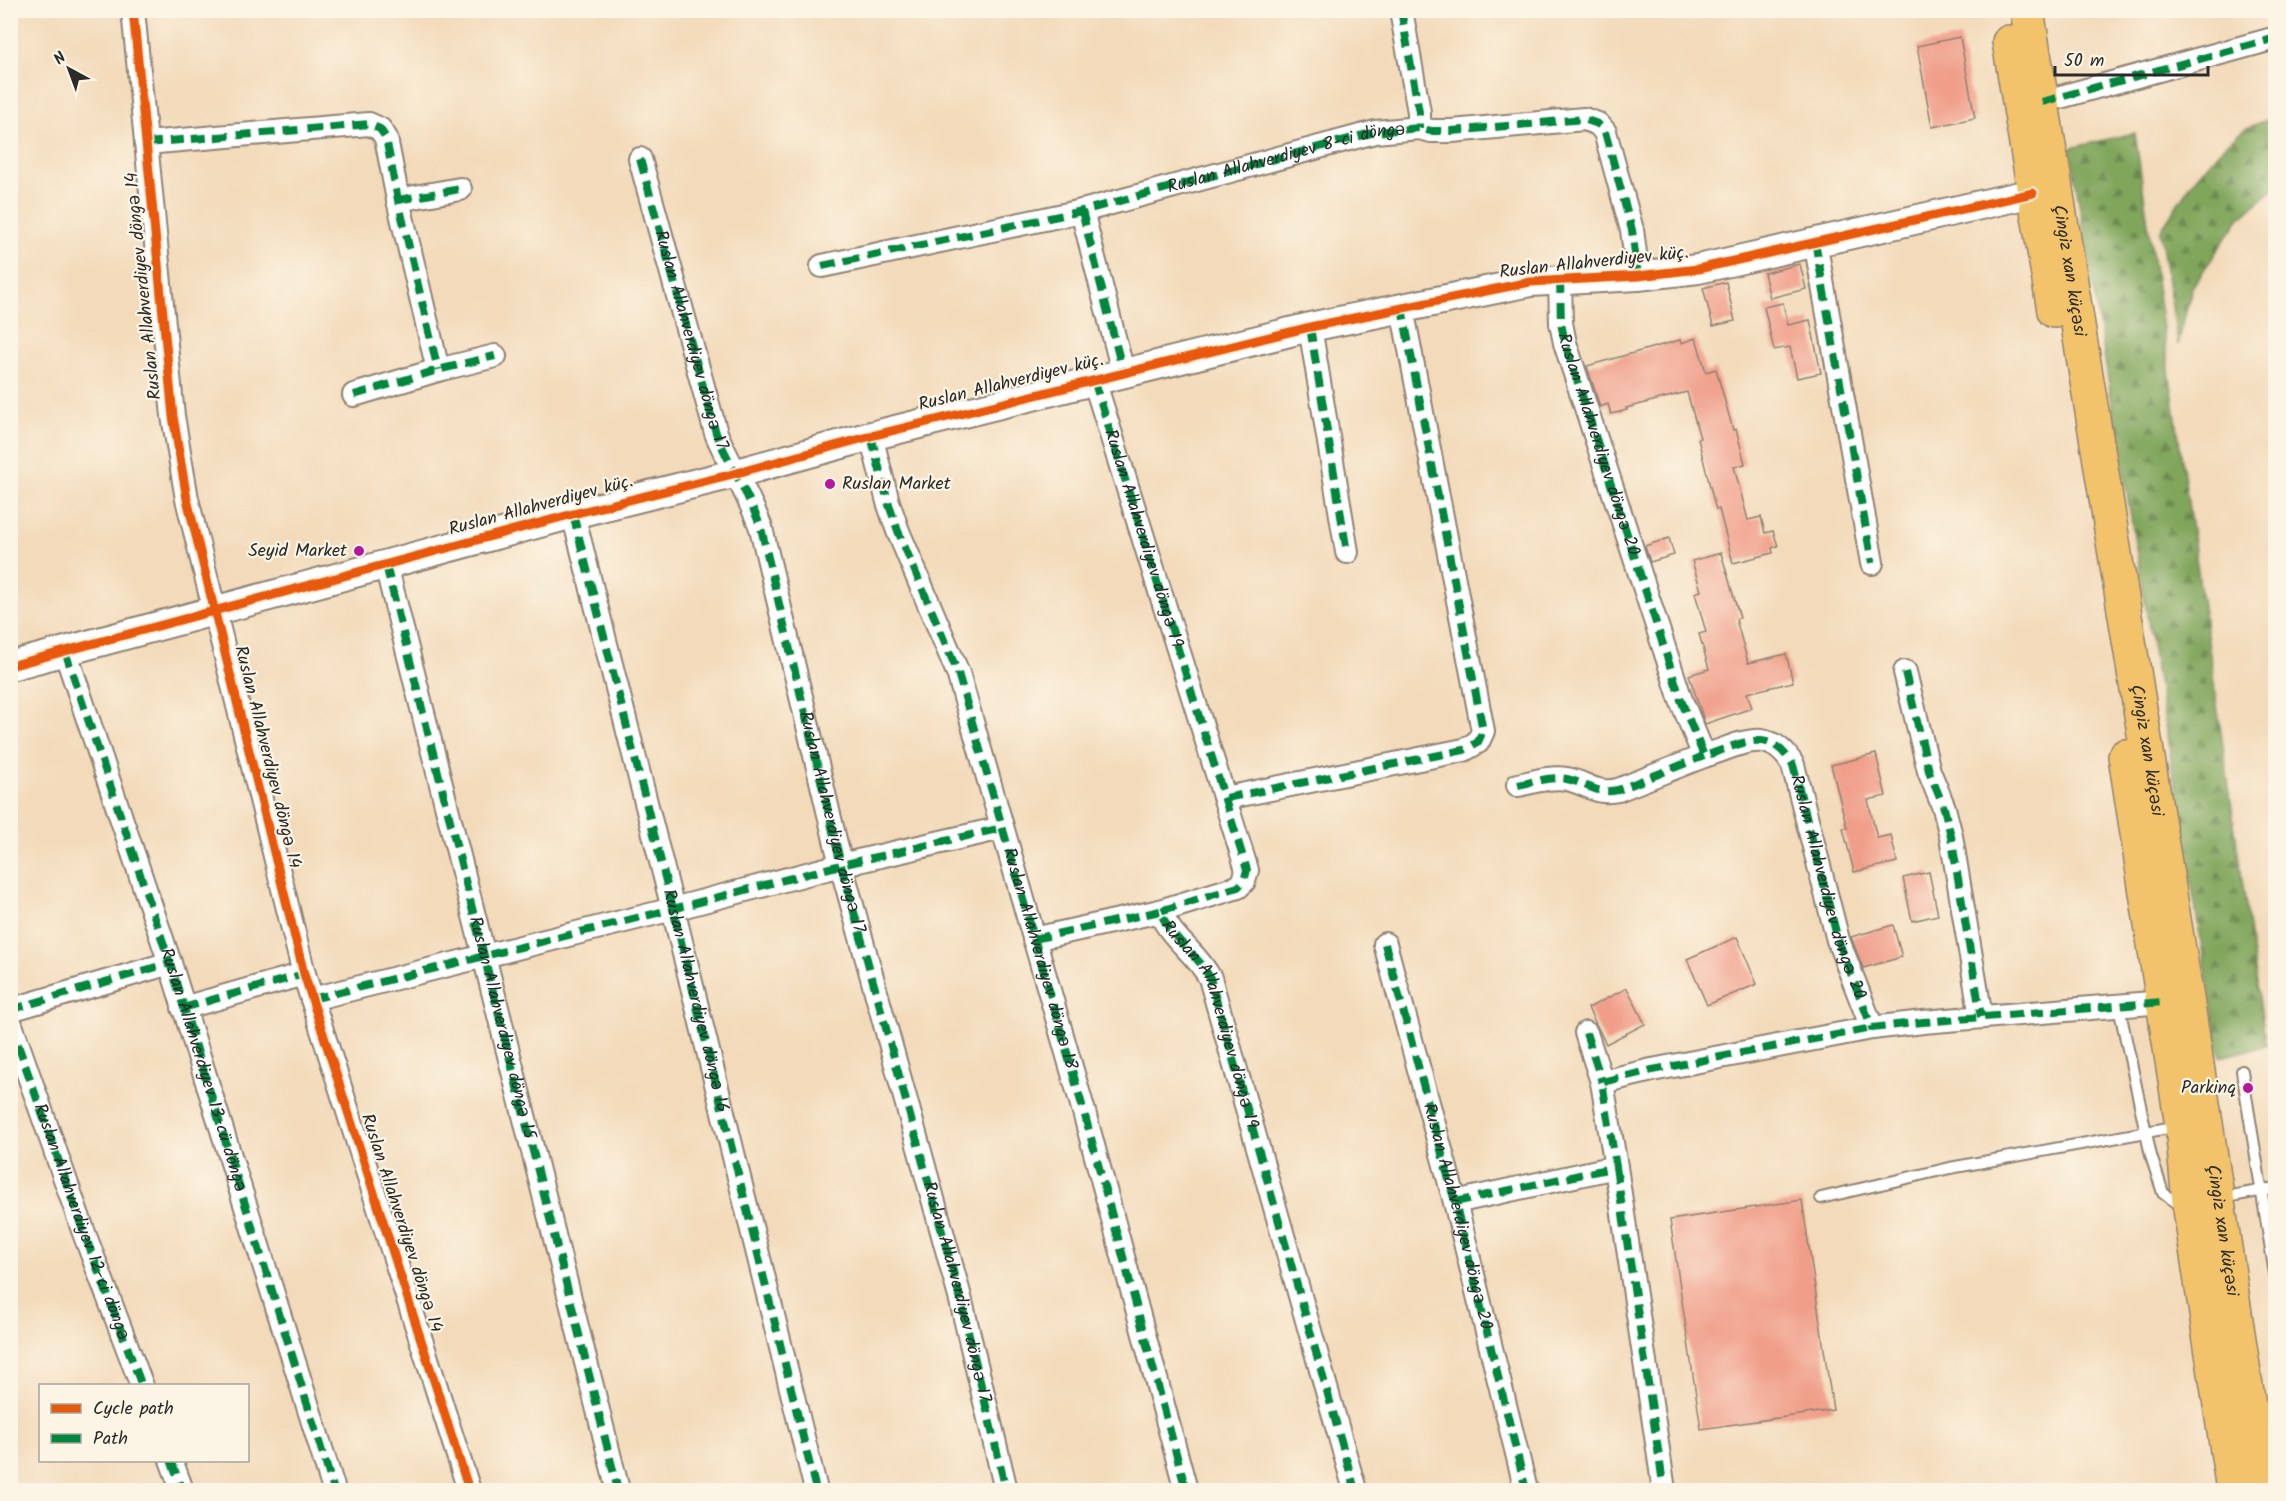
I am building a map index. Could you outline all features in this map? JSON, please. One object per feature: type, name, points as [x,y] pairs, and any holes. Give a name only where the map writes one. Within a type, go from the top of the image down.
[{"type":"main road","name":"Çingiz xan küçəsi","points":[[2004,10],[2033,193],[2076,434],[2182,1126],[2203,1201],[2262,1491]]},
{"type":"main road","name":"Çingiz xan küçəsi","points":[[2027,10],[2187,999],[2203,1201],[2233,1491]]},
{"type":"street","name":"Ruslan Allahverdiyev döngə 14","points":[[133,10],[173,416],[187,499],[304,974],[469,1491]]},
{"type":"street","points":[[1401,10],[1419,112],[1419,128]]},
{"type":"street","points":[[2042,102],[2276,38]]},
{"type":"street","name":"Ruslan Allahverdiyev 8-ci döngə","points":[[822,266],[1082,211],[1375,132],[1419,128],[1431,131],[1452,131],[1584,119],[1598,124],[1605,132],[1632,230],[1638,276]]},
{"type":"street","points":[[146,143],[369,124],[380,129],[386,138],[398,200],[438,370]]},
{"type":"street","name":"Ruslan Allahverdiyev döngə 17","points":[[640,159],[716,433],[751,502],[761,528],[841,865],[960,1297],[1006,1491]]},
{"type":"street","points":[[398,200],[460,189]]},
{"type":"street","name":"Ruslan Allahverdiyev küç.","points":[[10,666],[871,436],[1310,327],[1530,282],[1638,276],[1698,269],[2033,193]]},
{"type":"street","points":[[1082,211],[1124,372]]},
{"type":"street","points":[[1815,242],[1872,563]]},
{"type":"street","name":"Ruslan Allahverdiyev döngə 20","points":[[1560,279],[1561,323],[1565,344],[1681,700],[1704,756],[1756,740],[1772,742],[1785,752],[1793,765],[1839,940],[1872,1028]]},
{"type":"street","points":[[1226,798],[1464,750],[1478,742],[1483,731],[1402,308]]},
{"type":"street","points":[[1310,327],[1347,552]]},
{"type":"street","points":[[354,395],[495,356]]},
{"type":"street","name":"Ruslan Allahverdiyev döngə 19","points":[[1094,380],[1247,870],[1244,881],[1238,887],[1160,911],[1165,926],[1202,962],[1210,978],[1355,1491]]},
{"type":"street","name":"Ruslan Allahverdiyev döngə 18","points":[[871,436],[898,531],[958,673],[1090,1134],[1186,1491]]},
{"type":"street","name":"Ruslan Allahverdiyev döngə 16","points":[[573,514],[816,1491]]},
{"type":"street","name":"Ruslan Allahverdiyev döngə 15","points":[[386,565],[618,1491]]},
{"type":"street","name":"Ruslan Allahverdiyev 13-cü döngə","points":[[65,651],[170,963],[334,1491]]},
{"type":"street","points":[[1905,672],[1929,771],[1944,808],[1951,836],[1981,1017]]},
{"type":"street","points":[[1518,785],[1565,778],[1606,793],[1704,756]]},
{"type":"street","points":[[312,999],[841,865],[1002,828]]},
{"type":"street","points":[[1035,939],[1160,911]]},
{"type":"street","name":"Ruslan Allahverdiyev döngə 20","points":[[1385,944],[1455,1202],[1526,1491]]},
{"type":"street","points":[[10,1010],[170,963]]},
{"type":"street","points":[[183,1008],[304,974]]},
{"type":"street","points":[[1602,1082],[1652,1070],[1872,1028],[2163,1002]]},
{"type":"street","name":"Ruslan Allahverdiyev 12-ci döngə","points":[[10,1022],[84,1233],[141,1384]]},
{"type":"street","points":[[1586,1032],[1602,1082],[1664,1491]]},
{"type":"street","points":[[1455,1202],[1616,1167]]},
{"type":"street","points":[[171,1462],[182,1491]]},
{"type":"lane","points":[[2119,1007],[2145,1132],[2163,1193],[2175,1202],[2203,1201],[2276,1188]]},
{"type":"lane","points":[[2242,1071],[2276,1280]]},
{"type":"lane","points":[[1821,1198],[1950,1168],[2182,1126]]},
{"type":"green space","points":[[2275,117],[2275,188],[2239,219],[2192,287],[2178,345],[2160,232],[2208,163],[2232,139],[2245,129]]},
{"type":"green space","points":[[2135,133],[2266,1046],[2220,1057],[2070,148]]},
{"type":"building","points":[[1960,37],[1975,118],[1932,127],[1917,46]]},
{"type":"building","points":[[1800,264],[1806,289],[1770,298],[1764,273]]},
{"type":"building","points":[[1726,282],[1735,321],[1713,326],[1703,288]]},
{"type":"building","points":[[1783,303],[1788,325],[1810,320],[1821,373],[1797,378],[1790,347],[1774,350],[1764,307]]},
{"type":"building","points":[[1696,338],[1706,372],[1716,369],[1733,430],[1736,429],[1745,464],[1734,467],[1748,520],[1761,517],[1765,533],[1773,531],[1778,546],[1772,548],[1773,553],[1733,563],[1719,509],[1716,510],[1687,392],[1611,414],[1608,404],[1600,407],[1587,366],[1680,340],[1681,343]]},
{"type":"building","points":[[1669,538],[1674,555],[1650,562],[1645,546]]},
{"type":"building","points":[[1721,553],[1740,618],[1736,619],[1748,663],[1786,654],[1793,682],[1747,693],[1752,708],[1705,724],[1689,675],[1709,669],[1699,634],[1706,632],[1695,593],[1701,591],[1692,561]]},
{"type":"building","points":[[1876,754],[1886,796],[1868,800],[1877,838],[1891,835],[1897,862],[1854,872],[1843,828],[1847,828],[1831,765]]},
{"type":"building","points":[[1929,872],[1938,915],[1912,921],[1903,878]]},
{"type":"building","points":[[1893,925],[1902,957],[1863,968],[1851,937]]},
{"type":"building","points":[[1737,937],[1757,984],[1707,1005],[1687,959]]},
{"type":"building","points":[[1627,988],[1645,1024],[1606,1044],[1588,1008]]},
{"type":"building","points":[[1802,1200],[1833,1410],[1701,1429],[1670,1220]]},
{"type":"marked path","points":[[1401,10],[1419,112],[1419,128]]},
{"type":"marked path","points":[[2042,102],[2276,38]]},
{"type":"marked path","points":[[822,266],[1082,211],[1375,132],[1419,128],[1431,131],[1452,131],[1584,119],[1598,124],[1605,132],[1632,230],[1638,276]]},
{"type":"marked path","points":[[146,143],[369,124],[380,129],[386,138],[398,200],[438,370]]},
{"type":"marked path","points":[[640,159],[716,433],[761,528],[841,865],[960,1297],[1006,1490]]},
{"type":"marked path","points":[[398,200],[460,189]]},
{"type":"marked path","points":[[1082,211],[1123,372]]},
{"type":"marked path","points":[[1815,241],[1872,563]]},
{"type":"marked path","points":[[1560,279],[1561,323],[1565,343],[1681,700],[1704,756],[1742,743],[1764,741],[1784,752],[1793,765],[1838,940],[1872,1028],[2163,1002]]},
{"type":"marked path","points":[[1226,798],[1464,750],[1478,742],[1483,731],[1402,308]]},
{"type":"marked path","points":[[1310,327],[1347,552]]},
{"type":"marked path","points":[[354,395],[495,356]]},
{"type":"marked path","points":[[1094,380],[1247,870],[1244,881],[1238,887],[1160,911],[1170,930],[1210,978],[1355,1490]]},
{"type":"marked path","points":[[871,436],[898,531],[958,673],[1084,1112],[1186,1490]]},
{"type":"marked path","points":[[573,514],[816,1490]]},
{"type":"marked path","points":[[386,565],[618,1490]]},
{"type":"marked path","points":[[65,651],[170,963],[334,1490]]},
{"type":"marked path","points":[[1905,672],[1929,771],[1944,808],[1951,836],[1981,1017]]},
{"type":"marked path","points":[[1518,785],[1561,778],[1597,790],[1618,790],[1704,756]]},
{"type":"marked path","points":[[312,999],[841,865],[1002,828]]},
{"type":"marked path","points":[[1034,939],[1160,911]]},
{"type":"marked path","points":[[1385,944],[1455,1202],[1526,1490]]},
{"type":"marked path","points":[[10,1010],[170,963]]},
{"type":"marked path","points":[[183,1008],[304,974]]},
{"type":"marked path","points":[[10,1022],[84,1233],[141,1384]]},
{"type":"marked path","points":[[1455,1202],[1616,1167],[1602,1082],[1652,1070],[1872,1028]]},
{"type":"marked path","points":[[1586,1033],[1602,1082]]},
{"type":"marked path","points":[[1616,1167],[1664,1490]]},
{"type":"marked path","points":[[172,1462],[182,1490]]},
{"type":"cycle path","points":[[133,10],[173,416],[187,499],[304,974],[469,1490]]},
{"type":"cycle path","points":[[10,666],[871,436],[1310,327],[1530,282],[1638,276],[1698,269],[2033,193]]},
{"type":"place","name":"Ruslan Market","points":[[830,484]]},
{"type":"place","name":"Seyid Market","points":[[359,551]]},
{"type":"place","name":"Parkinq","points":[[2248,1088]]}]
